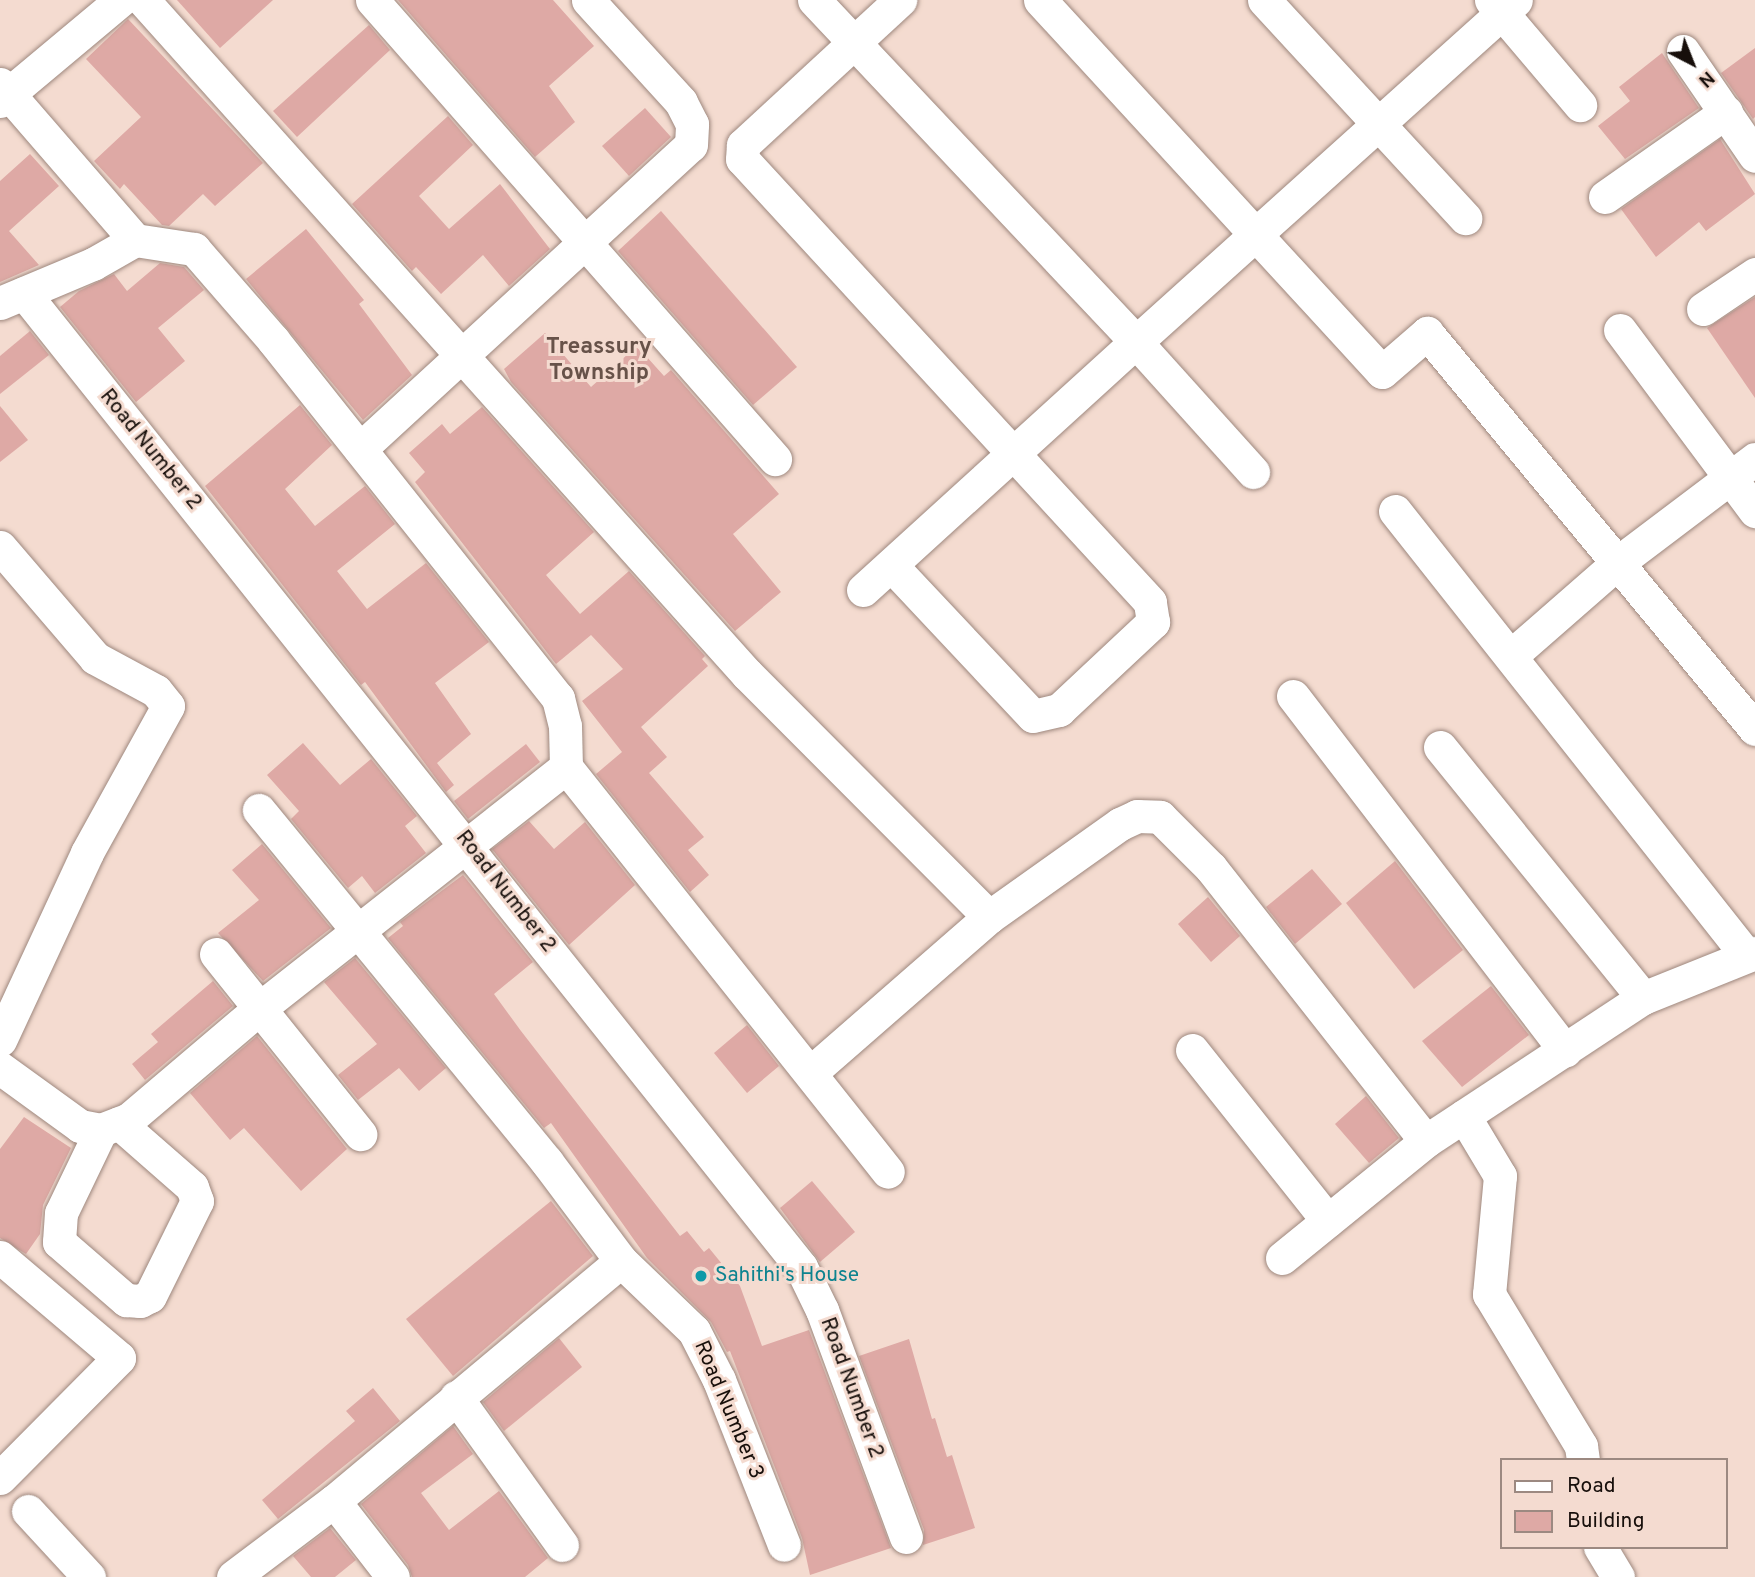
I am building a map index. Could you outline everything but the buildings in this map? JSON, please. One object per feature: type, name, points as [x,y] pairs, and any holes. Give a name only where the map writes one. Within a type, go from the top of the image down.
[{"type":"street","points":[[121,0],[3,93],[135,240]]},
{"type":"street","points":[[143,0],[747,674],[989,917]]},
{"type":"street","points":[[372,0],[775,459]]},
{"type":"street","points":[[360,449],[691,145],[693,134],[681,102],[587,0]]},
{"type":"street","points":[[814,0],[1136,342],[1253,472]]},
{"type":"street","points":[[891,565],[1023,710],[1033,716],[1059,709],[1153,622],[1153,608],[742,159],[743,145],[900,0]]},
{"type":"street","points":[[1040,0],[1256,231],[1382,372],[1427,333],[1755,729]]},
{"type":"street","points":[[1264,0],[1465,218]]},
{"type":"street","points":[[863,590],[1503,4],[1580,105]]},
{"type":"street","points":[[1683,51],[1755,156]]},
{"type":"street","points":[[1605,197],[1726,112]]},
{"type":"street","points":[[12,298],[135,240],[194,249],[360,449],[558,698],[565,726],[566,767],[888,1171]]},
{"type":"street","points":[[1703,309],[1755,274]]},
{"type":"street","name":"Road Number 2","points":[[12,298],[467,844],[801,1267],[821,1310],[906,1537]]},
{"type":"street","points":[[1620,330],[1742,468],[1755,511]]},
{"type":"street","points":[[1513,654],[1616,564],[1742,468]]},
{"type":"street","points":[[1282,1258],[1426,1141],[1643,998],[1751,955],[1513,654],[1395,511]]},
{"type":"street","points":[[0,547],[95,658],[156,691],[168,706],[87,853],[0,1040]]},
{"type":"street","points":[[1293,696],[1565,1051]]},
{"type":"street","points":[[1440,747],[1643,998]]},
{"type":"street","points":[[4,1080],[80,1126],[110,1126],[129,1119],[260,1008],[566,767]]},
{"type":"street","name":"Road Number 3","points":[[259,810],[359,929],[621,1261],[694,1331],[719,1380],[784,1545]]},
{"type":"street","points":[[810,1073],[989,917],[1120,824],[1137,816],[1160,817],[1211,869],[1426,1141]]},
{"type":"street","points":[[216,954],[360,1134]]},
{"type":"street","points":[[1192,1050],[1328,1221]]},
{"type":"street","points":[[1464,1116],[1500,1176],[1489,1294],[1581,1446],[1583,1458]]},
{"type":"street","points":[[110,1126],[192,1187],[197,1200],[150,1296],[140,1301],[126,1300],[59,1242],[61,1213],[110,1126]]},
{"type":"street","points":[[0,1257],[119,1358],[0,1478]]},
{"type":"street","points":[[233,1577],[270,1566],[334,1501],[621,1261]]},
{"type":"street","points":[[456,1397],[562,1545]]},
{"type":"street","points":[[334,1501],[393,1577]]},
{"type":"street","points":[[29,1511],[89,1577]]},
{"type":"street","points":[[1601,1549],[1618,1577]]},
{"type":"place","name":"Sahithi's House","points":[[701,1276]]},
{"type":"district","name":"Treassury Township","points":[[599,361]]}]
